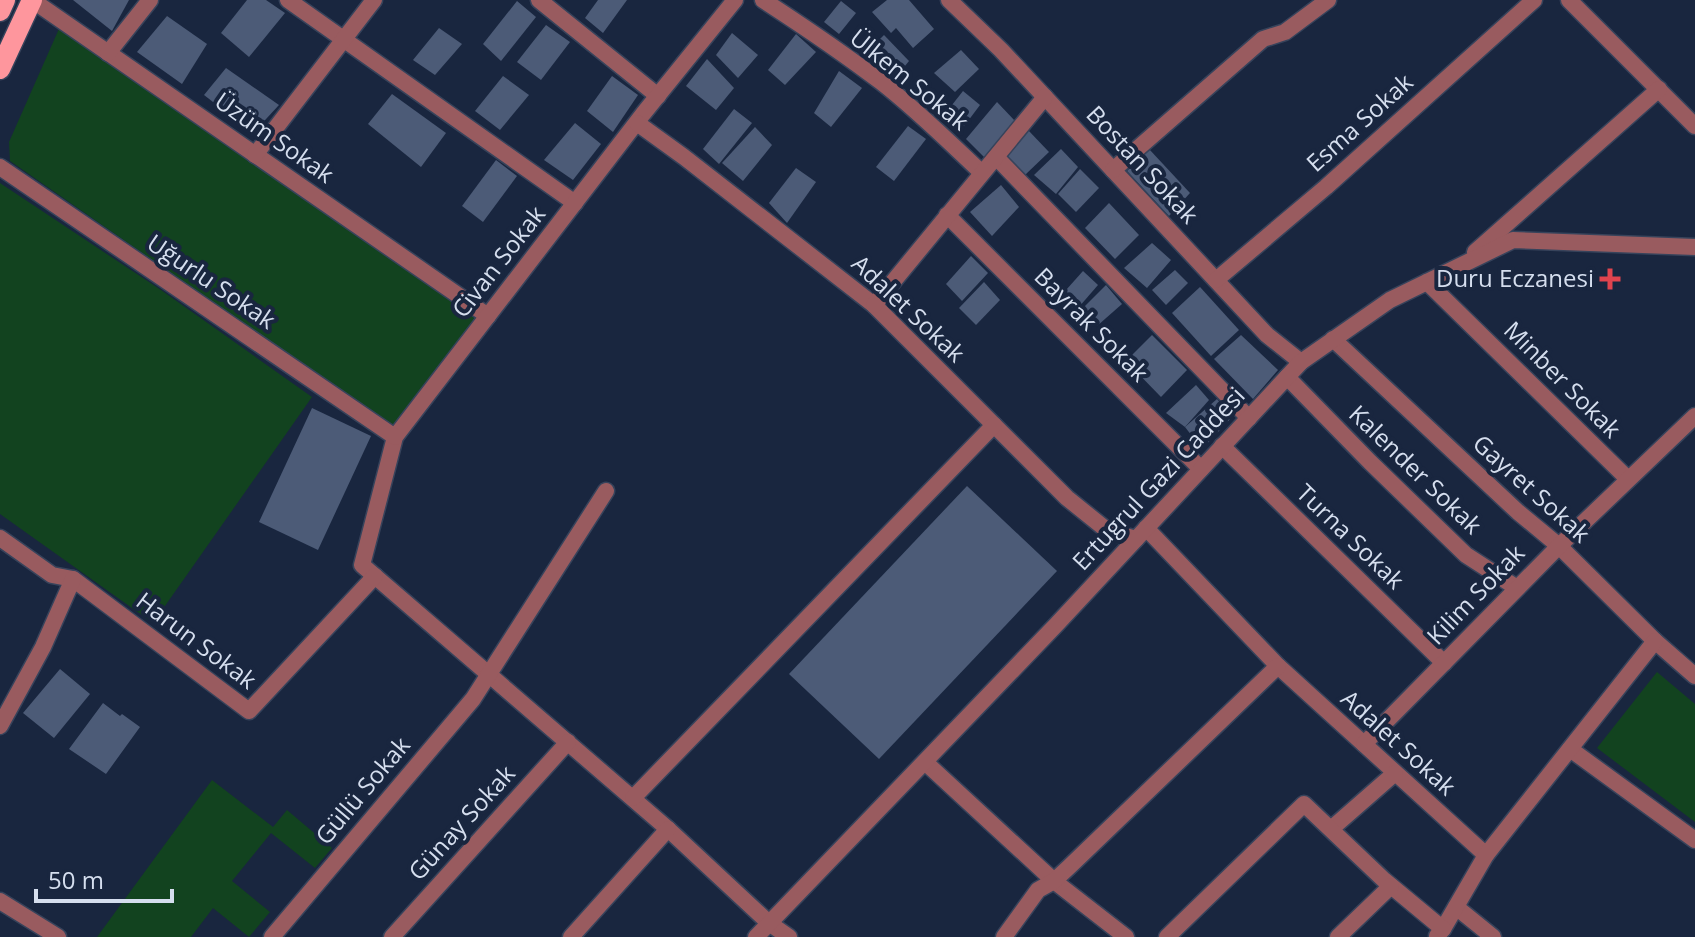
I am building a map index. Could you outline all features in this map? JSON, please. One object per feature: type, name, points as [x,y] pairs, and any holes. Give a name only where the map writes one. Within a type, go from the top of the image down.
[{"type":"main road","points":[[0,69],[32,0]]},
{"type":"street","name":"Üzüm Sokak","points":[[32,0],[488,316]]},
{"type":"street","points":[[108,53],[150,0]]},
{"type":"street","points":[[288,0],[575,203]]},
{"type":"street","points":[[255,155],[374,0]]},
{"type":"street","points":[[539,0],[658,96]]},
{"type":"street","name":"Civan Sokak","points":[[375,576],[362,565],[395,437],[735,0]]},
{"type":"street","name":"Ülkem Sokak","points":[[763,0],[881,82],[982,173]]},
{"type":"street","name":"Bostan Sokak","points":[[949,0],[1001,50],[1267,335],[1301,362]]},
{"type":"street","points":[[1113,170],[1263,39],[1285,32],[1328,0]]},
{"type":"street","name":"Esma Sokak","points":[[1216,280],[1326,187],[1534,0]]},
{"type":"street","points":[[1569,0],[1695,126]]},
{"type":"street","points":[[1458,267],[1659,89]]},
{"type":"street","points":[[874,305],[1045,97]]},
{"type":"street","name":"Adalet Sokak","points":[[637,123],[874,305],[1067,498],[1108,531],[1141,534],[1278,666],[1486,855]]},
{"type":"street","points":[[996,157],[1249,418]]},
{"type":"street","name":"Uğurlu Sokak","points":[[0,167],[395,437]]},
{"type":"street","name":"Bayrak Sokak","points":[[947,215],[1201,469]]},
{"type":"street","name":"Ertugrul Gazi Caddesi","points":[[756,937],[1301,362],[1390,300],[1513,240],[1695,247]]},
{"type":"street","name":"Minber Sokak","points":[[1427,282],[1628,479]]},
{"type":"street","name":"Gayret Sokak","points":[[1333,339],[1518,512],[1559,546],[1695,676]]},
{"type":"street","name":"Kalender Sokak","points":[[1287,377],[1466,555],[1517,588]]},
{"type":"street","name":"Kilim Sokak","points":[[1364,744],[1559,546],[1695,416]]},
{"type":"street","points":[[633,798],[994,425]]},
{"type":"street","name":"Turna Sokak","points":[[1222,446],[1444,663]]},
{"type":"street","name":"Güllü Sokak","points":[[272,937],[473,699],[606,491]]},
{"type":"street","name":"Harun Sokak","points":[[0,538],[52,575],[73,579],[249,711],[375,576]]},
{"type":"street","points":[[375,576],[633,798],[769,923],[789,937]]},
{"type":"street","points":[[0,726],[43,647],[73,579]]},
{"type":"street","points":[[1167,937],[1304,804],[1440,933],[1486,855],[1655,641]]},
{"type":"street","points":[[1004,937],[1038,890],[1054,881],[1278,666]]},
{"type":"street","name":"Günay Sokak","points":[[392,937],[568,742]]},
{"type":"street","points":[[1570,749],[1695,840]]},
{"type":"street","points":[[925,762],[1054,881],[1118,934]]},
{"type":"street","points":[[1331,829],[1395,773]]},
{"type":"street","points":[[571,937],[668,829]]},
{"type":"street","points":[[1338,937],[1391,886]]},
{"type":"street","points":[[0,901],[58,937]]},
{"type":"street","points":[[1456,907],[1493,937]]},
{"type":"green space","points":[[62,22],[476,319],[397,430],[10,161],[9,142]]},
{"type":"green space","points":[[0,183],[161,290],[312,397],[153,623],[0,514]]},
{"type":"green space","points":[[1657,672],[1695,704],[1695,822],[1597,748]]},
{"type":"green space","points":[[212,780],[273,827],[287,810],[332,848],[315,868],[271,833],[232,881],[270,912],[249,937],[213,908],[191,937],[97,937]]},
{"type":"building","points":[[73,0],[129,0],[112,31]]},
{"type":"building","points":[[247,0],[266,0],[285,13],[249,57],[221,33]]},
{"type":"building","points":[[598,0],[627,0],[603,33],[585,18]]},
{"type":"building","points":[[887,0],[909,0],[934,29],[913,48],[896,28],[891,33],[872,12]]},
{"type":"building","points":[[517,1],[536,17],[501,61],[483,44]]},
{"type":"building","points":[[841,1],[856,13],[839,34],[824,22]]},
{"type":"building","points":[[167,16],[207,44],[182,84],[137,52]]},
{"type":"building","points":[[546,25],[570,42],[541,80],[517,62]]},
{"type":"building","points":[[439,28],[462,44],[435,75],[413,60]]},
{"type":"building","points":[[732,33],[758,55],[738,78],[716,55]]},
{"type":"building","points":[[796,34],[816,52],[785,85],[768,70]]},
{"type":"building","points":[[884,35],[909,61],[892,82],[863,56]]},
{"type":"building","points":[[961,50],[979,69],[955,92],[934,73]]},
{"type":"building","points":[[707,59],[734,88],[716,110],[686,86]]},
{"type":"building","points":[[226,68],[279,105],[253,133],[204,95]]},
{"type":"building","points":[[839,71],[862,88],[831,127],[814,113]]},
{"type":"building","points":[[503,76],[529,95],[500,130],[475,111]]},
{"type":"building","points":[[612,76],[638,95],[613,132],[587,111]]},
{"type":"building","points":[[963,91],[980,105],[959,133],[941,119]]},
{"type":"building","points":[[392,94],[446,133],[421,167],[368,124]]},
{"type":"building","points":[[997,102],[1016,122],[984,157],[966,139]]},
{"type":"building","points":[[734,109],[752,123],[719,164],[703,149]]},
{"type":"building","points":[[575,123],[601,144],[573,180],[544,160]]},
{"type":"building","points":[[908,126],[926,139],[894,181],[876,167]]},
{"type":"building","points":[[755,127],[772,145],[743,181],[722,163]]},
{"type":"building","points":[[1028,130],[1049,152],[1025,175],[1006,158]]},
{"type":"building","points":[[1061,149],[1078,167],[1056,194],[1034,175]]},
{"type":"building","points":[[1149,149],[1190,193],[1169,216],[1127,171]]},
{"type":"building","points":[[496,160],[517,176],[483,222],[462,206]]},
{"type":"building","points":[[796,168],[816,182],[787,223],[769,203]]},
{"type":"building","points":[[1080,169],[1099,188],[1076,212],[1058,194]]},
{"type":"building","points":[[1001,185],[1019,207],[992,236],[970,212]]},
{"type":"building","points":[[1109,203],[1139,235],[1115,259],[1085,228]]},
{"type":"building","points":[[1152,243],[1171,260],[1147,288],[1124,268]]},
{"type":"building","points":[[971,256],[988,273],[962,301],[946,284]]},
{"type":"building","points":[[1175,270],[1188,283],[1166,305],[1152,290]]},
{"type":"building","points":[[1083,271],[1098,285],[1072,315],[1058,299]]},
{"type":"building","points":[[984,282],[1000,300],[976,325],[959,308]]},
{"type":"building","points":[[1106,285],[1122,304],[1097,326],[1080,311]]},
{"type":"building","points":[[1200,287],[1239,330],[1211,356],[1172,313]]},
{"type":"building","points":[[1152,335],[1187,370],[1161,397],[1126,361]]},
{"type":"building","points":[[1241,335],[1278,370],[1253,399],[1214,359]]},
{"type":"building","points":[[1196,385],[1209,400],[1185,427],[1166,413]]},
{"type":"building","points":[[1217,399],[1232,417],[1202,449],[1185,427]]},
{"type":"building","points":[[312,408],[371,436],[318,550],[259,522]]},
{"type":"building","points":[[967,486],[1057,571],[879,759],[789,674]]},
{"type":"building","points":[[60,669],[90,694],[54,738],[23,713]]},
{"type":"building","points":[[103,703],[140,727],[106,774],[69,749]]},
{"type":"place","name":"Duru Eczanesi","points":[[1610,279]]}]
